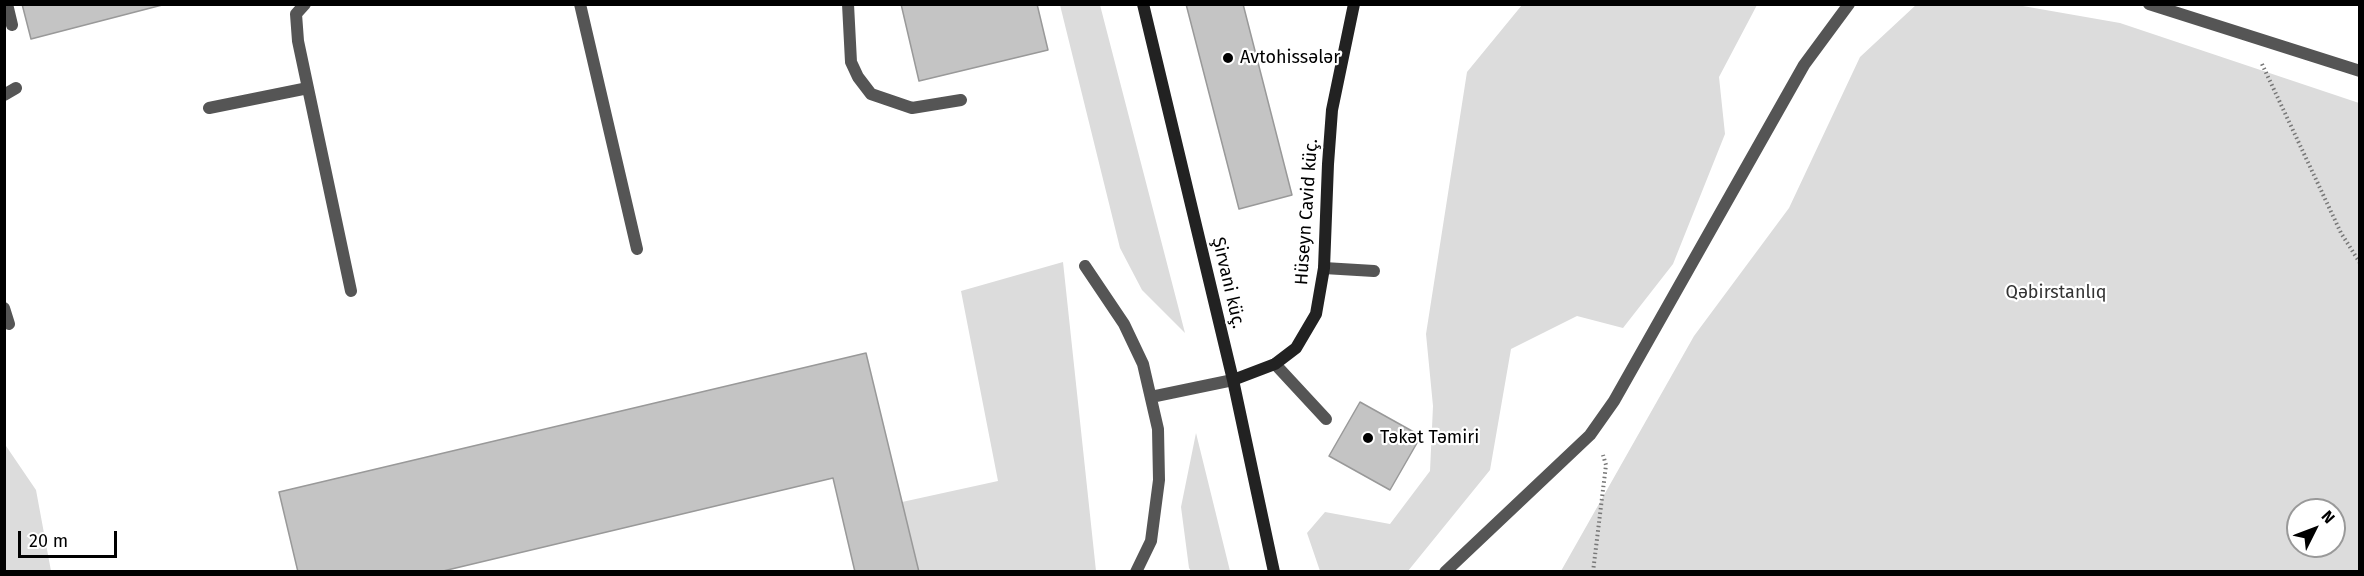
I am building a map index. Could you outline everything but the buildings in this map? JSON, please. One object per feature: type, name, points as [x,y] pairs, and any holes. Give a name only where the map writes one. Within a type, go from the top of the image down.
[{"type":"main road","name":"Şirvani küç.","points":[[1143,4],[1233,380],[1274,572]]},
{"type":"main road","name":"Hüseyn Cavid küç.","points":[[1233,380],[1275,364],[1296,348],[1316,314],[1324,268],[1332,110],[1354,4]]},
{"type":"street","points":[[7,4],[12,25]]},
{"type":"street","points":[[305,4],[296,14],[298,41],[351,291]]},
{"type":"street","points":[[580,4],[637,249]]},
{"type":"street","points":[[848,4],[851,62],[858,77],[871,94],[912,108],[961,100]]},
{"type":"street","points":[[1445,572],[1590,435],[1614,401],[1804,65],[1849,4]]},
{"type":"street","points":[[2149,4],[2360,71]]},
{"type":"street","points":[[4,95],[16,88]]},
{"type":"street","points":[[209,108],[308,88]]},
{"type":"street","points":[[1086,266],[1124,324],[1143,364],[1158,429],[1159,480],[1150,541],[1136,572]]},
{"type":"street","points":[[1324,268],[1374,271]]},
{"type":"street","points":[[4,308],[9,324]]},
{"type":"street","points":[[1275,364],[1326,419]]},
{"type":"street","points":[[1151,397],[1233,380]]},
{"type":"path","points":[[2249,36],[2341,233],[2360,263]]},
{"type":"path","points":[[1590,435],[1602,448],[1606,465],[1593,572]]},
{"type":"green space","name":"Qəbirstanlıq","points":[[1917,4],[2017,5],[2120,23],[2359,103],[2359,571],[1561,571],[1694,336],[1789,208],[1860,57]]},
{"type":"green space","points":[[1060,5],[1100,5],[1185,333],[1142,290],[1120,248]]},
{"type":"green space","points":[[1522,5],[1757,5],[1719,77],[1725,134],[1673,264],[1623,328],[1577,316],[1511,349],[1490,470],[1408,571],[1320,571],[1307,533],[1325,512],[1390,524],[1430,471],[1433,406],[1426,334],[1467,72]]},
{"type":"green space","points":[[1063,262],[1096,571],[919,571],[902,502],[998,481],[961,291]]},
{"type":"green space","points":[[1196,433],[1230,571],[1191,571],[1189,568],[1181,507]]},
{"type":"green space","points":[[4,443],[36,490],[51,571],[5,571]]},
{"type":"place","name":"Avtohissələr","points":[[1228,58]]},
{"type":"place","name":"Təkət Təmiri","points":[[1368,438]]}]
